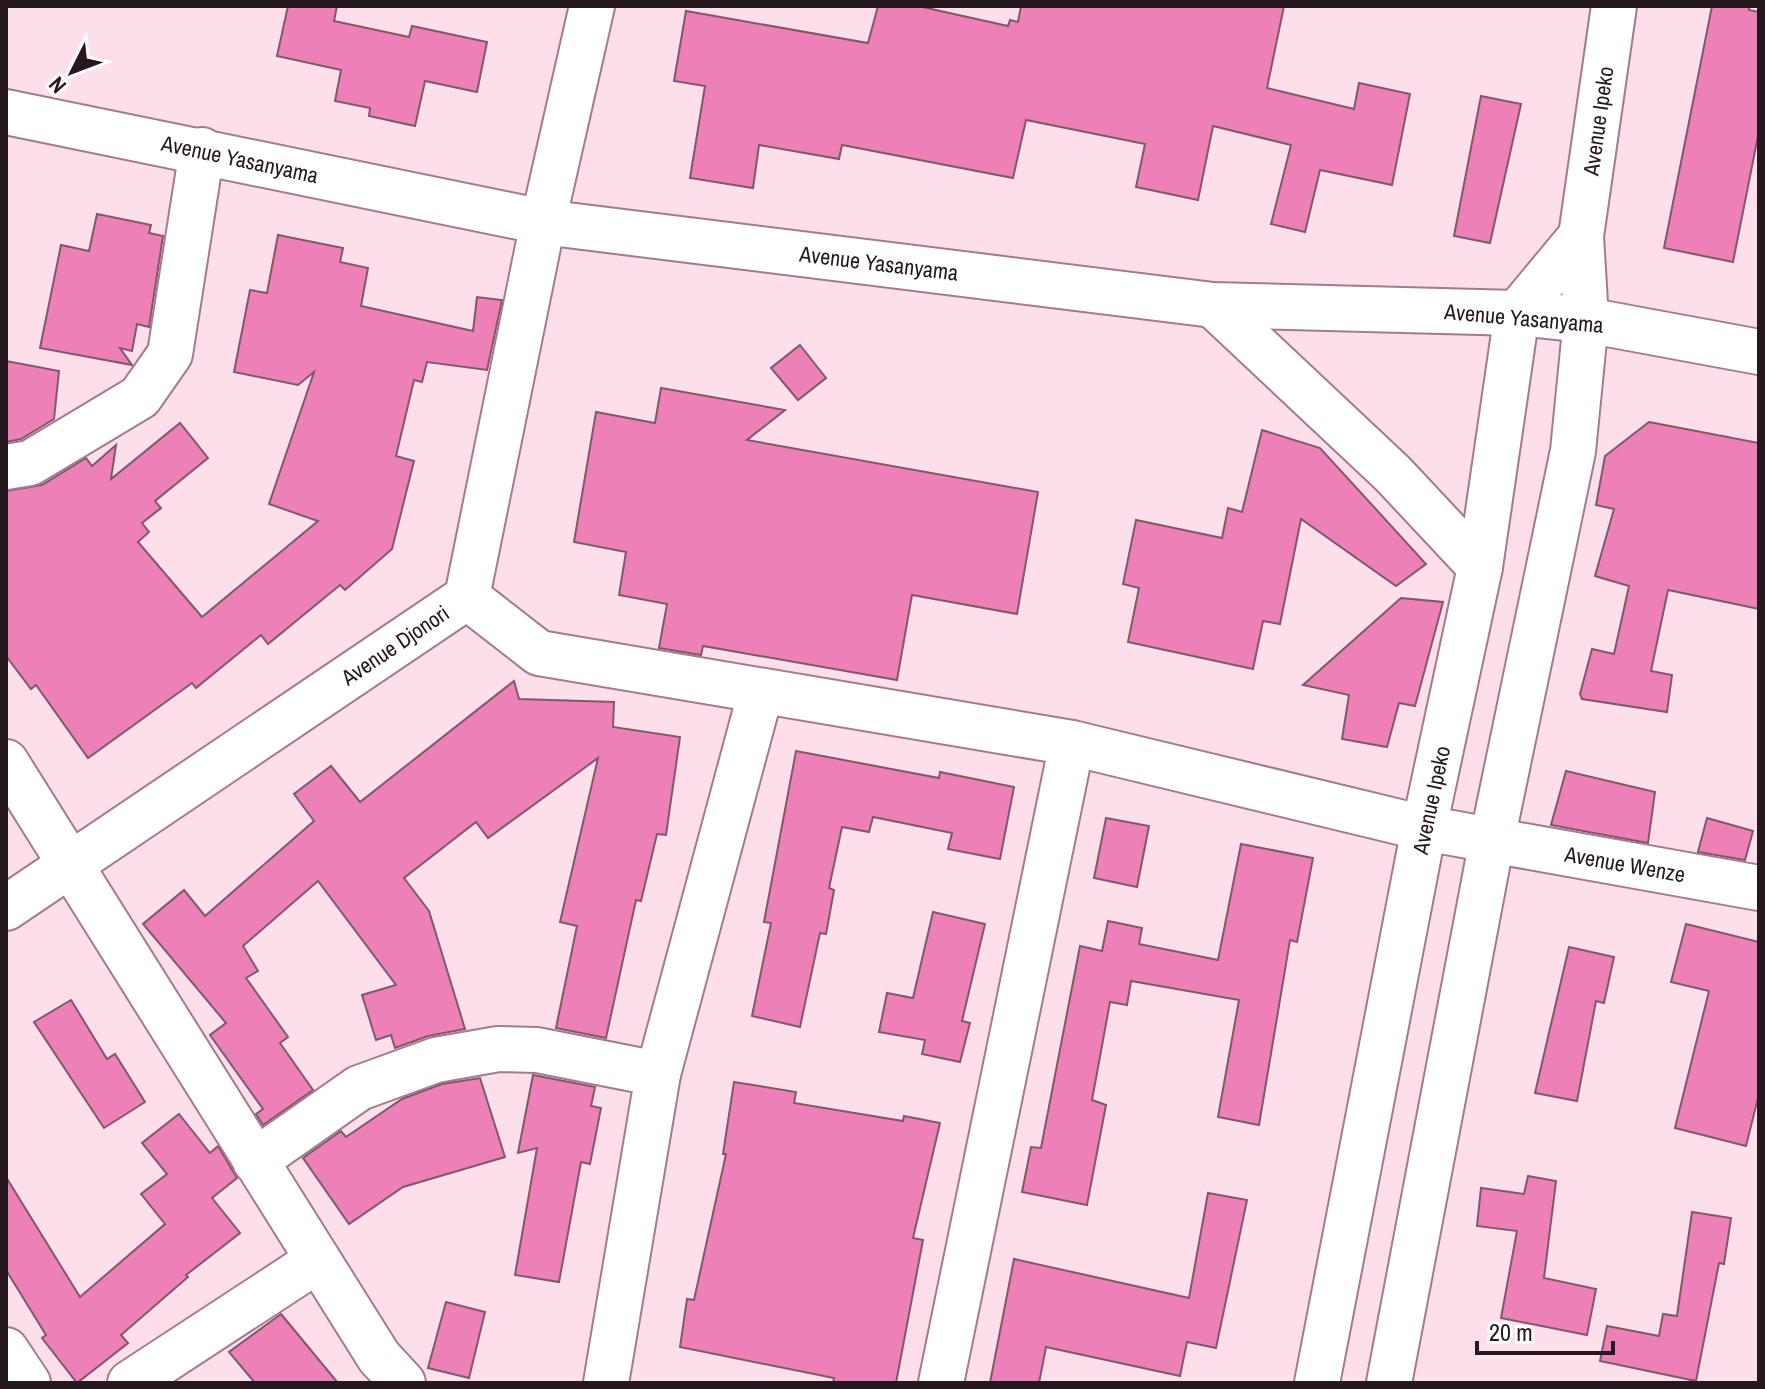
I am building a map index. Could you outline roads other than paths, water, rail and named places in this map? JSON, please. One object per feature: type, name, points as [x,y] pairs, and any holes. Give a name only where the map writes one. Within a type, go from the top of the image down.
[{"type":"street","name":"Avenue Djonori","points":[[6,908],[467,597],[543,222],[592,6]]},
{"type":"street","name":"Avenue Ipeko","points":[[1389,1383],[1492,840],[1573,451],[1586,320],[1581,236],[1614,6]]},
{"type":"street","name":"Avenue Yasanyama","points":[[6,112],[543,222],[1213,305],[1517,313],[1586,320],[1759,352]]},
{"type":"street","points":[[6,467],[30,463],[140,397],[170,354],[202,150]]},
{"type":"street","points":[[1517,313],[1581,236]]},
{"type":"street","points":[[1213,305],[1393,474],[1480,567]]},
{"type":"street","name":"Avenue Ipeko","points":[[1317,1383],[1424,828],[1480,567],[1517,313]]},
{"type":"street","name":"Avenue Wenze","points":[[467,597],[539,653],[1072,743],[1424,828],[1759,888]]},
{"type":"street","points":[[606,1383],[658,1074],[761,691]]},
{"type":"street","points":[[941,1383],[1072,743]]},
{"type":"street","points":[[6,762],[379,1357],[403,1383]]},
{"type":"street","points":[[255,1161],[359,1088],[436,1060],[498,1049],[537,1050],[658,1074]]},
{"type":"street","points":[[130,1383],[318,1260]]},
{"type":"street","points":[[6,1350],[28,1383]]}]
